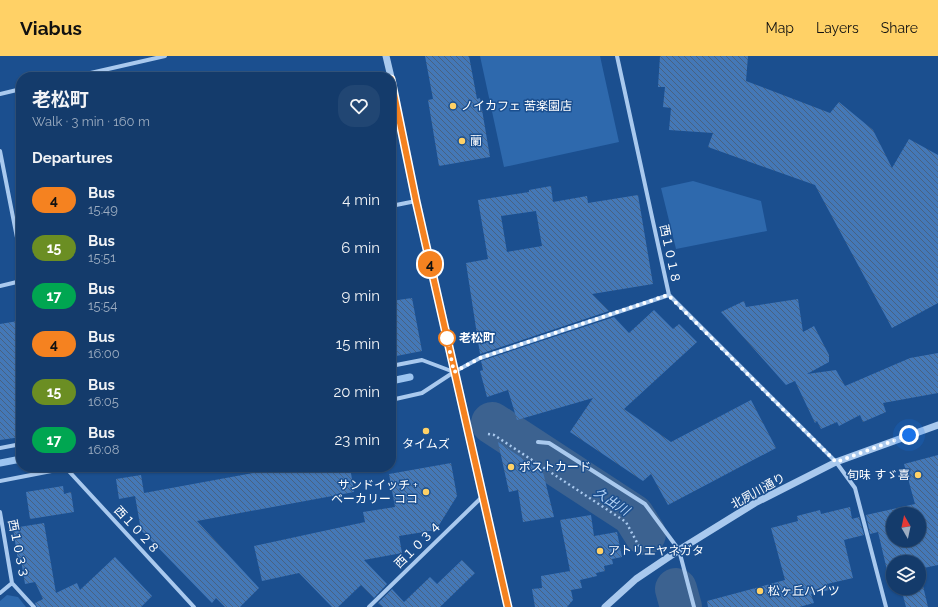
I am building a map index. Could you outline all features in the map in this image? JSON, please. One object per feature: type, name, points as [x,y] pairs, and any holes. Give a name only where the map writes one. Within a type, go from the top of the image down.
[{"type":"street","points":[[95,72],[165,56]]},
{"type":"street","points":[[386,56],[390,72]]},
{"type":"street","name":"西１０１８","points":[[617,56],[668,295],[836,462],[855,488],[886,607]]},
{"type":"street","points":[[0,94],[16,90]]},
{"type":"street","points":[[396,103],[416,201],[508,607]]},
{"type":"street","points":[[0,151],[16,233]]},
{"type":"street","points":[[396,205],[416,201]]},
{"type":"street","points":[[0,286],[16,282]]},
{"type":"street","points":[[396,399],[422,393],[454,372],[480,358],[668,295]]},
{"type":"street","points":[[396,365],[422,360],[454,372]]},
{"type":"street","name":"北夙川通り","points":[[605,607],[636,579],[679,550],[756,503],[836,462],[938,424]]},
{"type":"street","points":[[538,442],[549,443],[645,504],[679,550],[694,607]]},
{"type":"street","points":[[0,448],[16,445]]},
{"type":"street","points":[[0,481],[46,472]]},
{"type":"street","name":"西１０２８","points":[[70,472],[194,607]]},
{"type":"street","name":"西１０３４","points":[[368,607],[482,497]]},
{"type":"street","name":"西１０３３","points":[[0,512],[12,583],[34,607]]},
{"type":"street","points":[[0,593],[12,583]]},
{"type":"path","points":[[488,434],[494,435],[626,522],[641,550]]},
{"type":"shaded area","points":[[480,56],[600,56],[619,142],[504,167]]},
{"type":"shaded area","points":[[693,181],[761,201],[767,231],[676,249],[661,188]]},
{"type":"shaded area","points":[[7,595],[18,597],[26,607],[0,607],[0,601]]},
{"type":"building","points":[[425,56],[469,56],[477,99],[480,98],[490,157],[439,166],[428,100],[433,99]]},
{"type":"building","points":[[660,56],[748,56],[746,81],[830,113],[839,102],[873,130],[892,168],[909,139],[938,155],[938,303],[892,328],[815,185],[708,147],[713,133],[669,130],[671,108],[663,107],[665,87],[658,87]]},
{"type":"building","points":[[551,186],[553,202],[587,196],[588,203],[638,195],[653,284],[592,294],[609,311],[480,354],[466,263],[488,259],[478,200],[529,192],[529,190]],"holes":[[[536,211],[542,246],[507,252],[501,216]]]},
{"type":"building","points":[[412,298],[422,351],[396,356],[396,300]]},
{"type":"building","points":[[798,299],[803,332],[814,326],[829,355],[829,362],[807,374],[836,370],[845,386],[910,358],[938,353],[938,393],[883,403],[886,412],[863,422],[860,415],[839,426],[837,422],[821,429],[817,421],[815,423],[795,381],[786,385],[721,312],[744,301],[746,307]]},
{"type":"building","points":[[654,310],[673,329],[679,324],[697,342],[624,409],[671,442],[751,400],[776,448],[668,505],[651,474],[643,481],[570,432],[593,398],[517,420],[508,390],[487,397],[480,371],[483,370],[481,361],[614,317],[629,333]]},
{"type":"building","points":[[16,321],[16,438],[0,440],[0,324]]},
{"type":"building","points":[[498,442],[543,472],[554,517],[523,522],[518,490],[509,492]]},
{"type":"building","points":[[938,455],[938,565],[926,568],[926,555],[886,555],[886,566],[878,532],[870,534],[866,515],[886,511],[886,547],[926,547],[926,507],[902,507],[915,504],[904,464]]},
{"type":"building","points":[[451,463],[457,496],[436,530],[399,536],[402,553],[364,560],[387,584],[374,598],[361,585],[338,607],[332,607],[299,573],[262,581],[254,546],[365,522],[363,512],[395,507],[389,474]]},
{"type":"building","points":[[351,472],[354,492],[197,521],[259,588],[240,607],[225,607],[216,598],[212,603],[141,530],[135,496],[119,499],[116,479],[141,475],[144,493],[253,473]]},
{"type":"building","points":[[63,486],[64,494],[71,492],[74,512],[30,519],[26,492]]},
{"type":"building","points":[[850,507],[852,519],[859,517],[864,535],[844,540],[853,578],[827,584],[829,590],[811,594],[814,603],[799,607],[708,607],[707,601],[785,580],[771,528],[798,521],[797,516],[820,510],[821,514]]},
{"type":"building","points":[[591,515],[594,536],[617,532],[622,557],[612,559],[613,564],[604,566],[605,571],[596,573],[597,576],[580,580],[582,588],[571,590],[573,600],[567,607],[535,607],[532,589],[542,588],[541,576],[570,571],[560,520]]},
{"type":"building","points":[[44,523],[56,593],[77,583],[80,590],[115,557],[152,596],[141,607],[37,607],[35,603],[43,599],[35,582],[25,584],[21,560],[18,561],[13,528]]},
{"type":"building","points":[[462,560],[475,573],[440,607],[383,607],[378,603],[392,589],[404,602],[430,577],[437,584]]},
{"type":"building","points":[[903,595],[925,595],[928,607],[906,607]]},
{"type":"waterway","points":[[396,380],[410,377]]},
{"type":"waterway","name":"久出川","points":[[492,423],[633,515],[645,534]]},
{"type":"waterway","points":[[0,463],[16,460]]},
{"type":"waterway","name":"久出川","points":[[676,589],[681,607]]},
{"type":"bus line","name":"4","points":[[396,103],[416,201],[508,607]]},
{"type":"place","name":"ノイカフェ 苦楽園店","points":[[453,106]]},
{"type":"place","name":"蘭","points":[[462,141]]},
{"type":"place","name":"老松町","points":[[447,338]]},
{"type":"place","name":"タイムズ","points":[[426,431]]},
{"type":"place","name":"ポストカード","points":[[511,467]]},
{"type":"place","name":"旬味 すゞ喜","points":[[918,475]]},
{"type":"place","name":"サンドイッチ + ベーカリー ココ","points":[[426,492]]},
{"type":"place","name":"アトリエヤネガタ","points":[[600,551]]},
{"type":"place","name":"松ヶ丘ハイツ","points":[[760,591]]},
{"type":"route","points":[[447,338],[454,372],[480,358],[668,295],[836,462],[909,435]]}]
